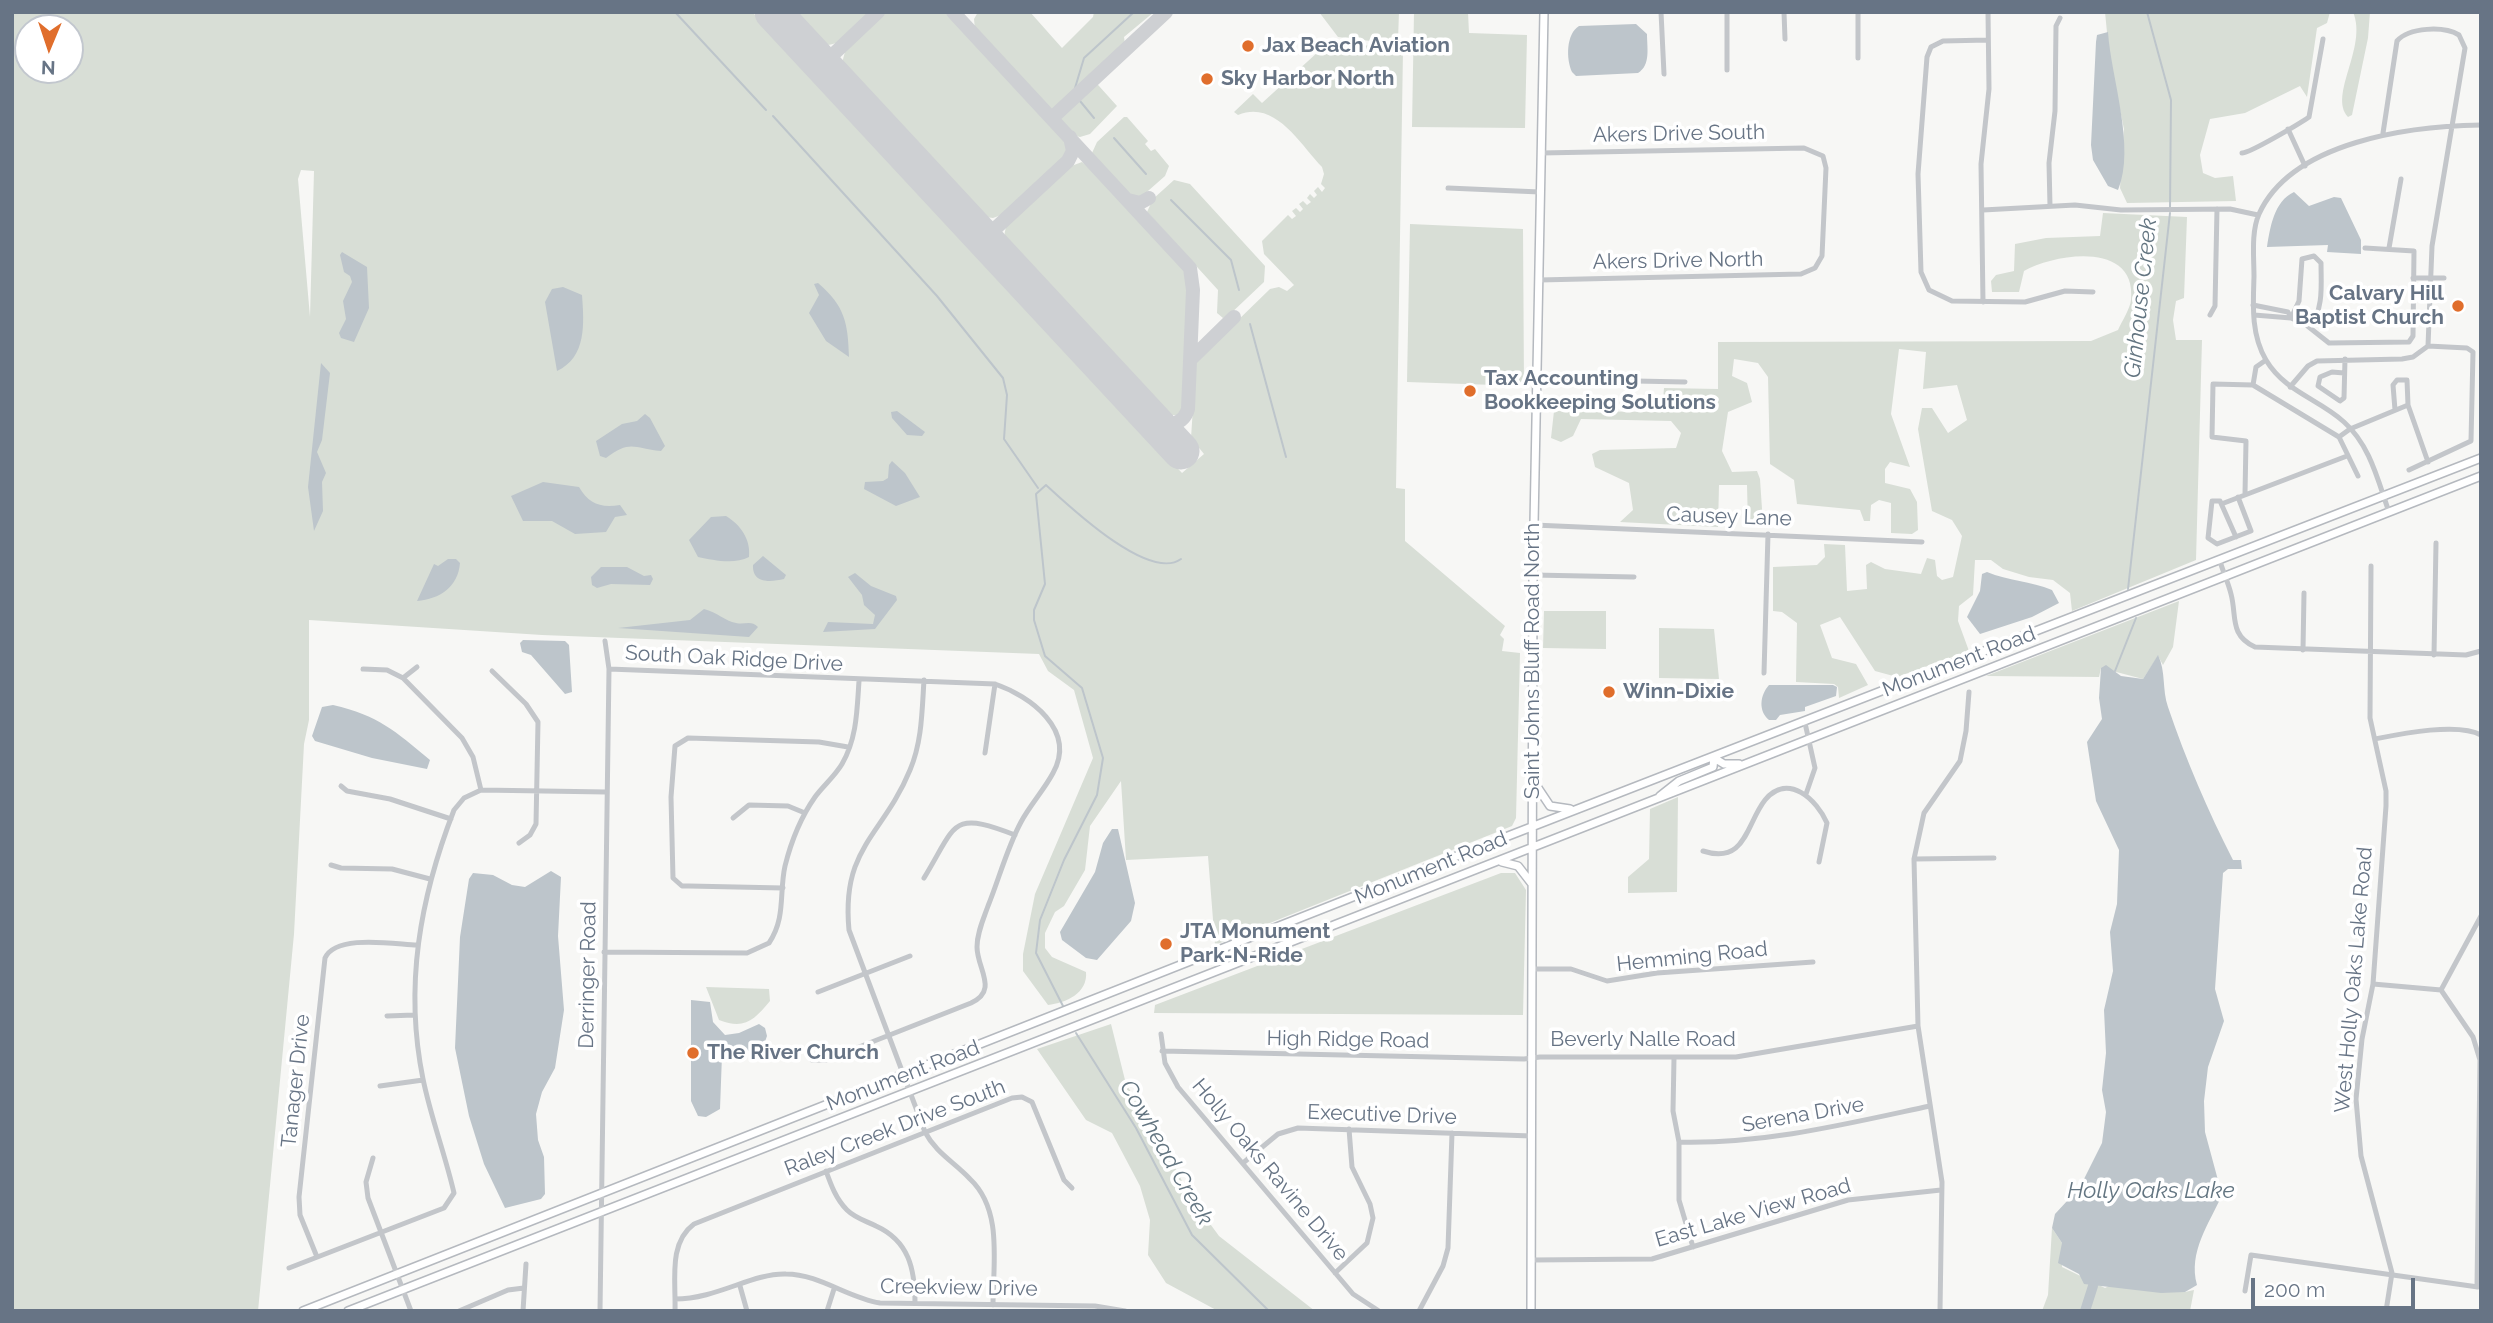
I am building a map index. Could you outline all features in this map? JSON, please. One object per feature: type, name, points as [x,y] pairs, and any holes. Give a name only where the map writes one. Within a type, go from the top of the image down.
[{"type":"main road","name":"Saint Johns Bluff Road North","points":[[1531,1311],[1533,575],[1544,12]]},
{"type":"main road","name":"Monument Road","points":[[303,1311],[2481,458]]},
{"type":"main road","name":"Monument Road","points":[[348,1311],[2481,476]]},
{"type":"main road","points":[[1656,800],[1679,781],[1713,767],[1714,758],[1724,764],[1748,763]]},
{"type":"main road","points":[[1532,778],[1550,806],[1563,810],[1582,808]]},
{"type":"main road","points":[[1498,862],[1518,866],[1533,886]]},
{"type":"main road","points":[[1219,952],[1224,968]]},
{"type":"street","points":[[1661,12],[1664,74]]},
{"type":"street","points":[[1727,12],[1727,70]]},
{"type":"street","points":[[1784,12],[1785,39]]},
{"type":"street","points":[[1858,12],[1858,58]]},
{"type":"street","points":[[1983,302],[1980,164],[1989,89],[1988,12]]},
{"type":"street","points":[[2050,206],[2049,163],[2055,111],[2056,26],[2060,18]]},
{"type":"street","points":[[2383,133],[2398,41],[2411,32],[2445,31],[2459,35],[2464,43],[2432,246],[2428,346]]},
{"type":"street","points":[[2242,153],[2251,153],[2304,121],[2311,112],[2323,39]]},
{"type":"street","points":[[1988,40],[1943,41],[1931,47],[1927,57],[1918,174],[1921,272],[1929,290],[1952,301],[2025,302],[2064,291],[2094,292]]},
{"type":"street","points":[[2389,512],[2368,455],[2350,429],[2290,387],[2266,360],[2258,341],[2253,305],[2258,215],[2275,188],[2305,166],[2383,133],[2453,125],[2481,125]]},
{"type":"street","points":[[2288,129],[2305,166]]},
{"type":"street","name":"Akers Drive South","points":[[1541,153],[1804,148],[1817,151],[1825,159],[1826,168],[1822,256],[1815,268]]},
{"type":"street","points":[[2389,248],[2401,179]]},
{"type":"street","points":[[1448,188],[1540,192]]},
{"type":"street","points":[[1983,210],[2050,206],[2152,210],[2217,209],[2258,215]]},
{"type":"street","points":[[2210,315],[2215,306],[2217,209]]},
{"type":"street","points":[[2253,305],[2288,312],[2291,318],[2310,327],[2329,343],[2409,342],[2413,336],[2414,251],[2365,248]]},
{"type":"street","points":[[2254,315],[2275,316],[2285,320],[2291,318],[2299,301],[2302,259],[2314,256],[2321,263],[2321,290],[2319,310],[2310,327]]},
{"type":"street","name":"Akers Drive North","points":[[1539,280],[1801,274],[1815,268]]},
{"type":"street","points":[[2413,278],[2444,278]]},
{"type":"street","points":[[2275,316],[2277,308]]},
{"type":"street","points":[[2290,387],[2308,366],[2317,361],[2402,359],[2413,357],[2428,346],[2467,348],[2473,352],[2470,442],[2409,470]]},
{"type":"street","points":[[2344,373],[2326,373],[2317,382],[2318,386],[2340,401],[2344,398],[2345,359]]},
{"type":"street","points":[[2253,385],[2256,367],[2266,360]]},
{"type":"street","points":[[1536,379],[1685,382]]},
{"type":"street","points":[[2395,410],[2393,385],[2397,380],[2409,383],[2408,405],[2428,462]]},
{"type":"street","points":[[2245,494],[2246,441],[2212,437],[2211,387],[2217,383],[2253,385],[2339,438],[2358,477]]},
{"type":"street","points":[[2339,438],[2350,429],[2408,405]]},
{"type":"street","points":[[2238,497],[2252,529],[2217,544],[2208,538],[2212,501],[2224,503],[2238,497],[2245,494],[2347,456]]},
{"type":"street","points":[[2224,503],[2236,537]]},
{"type":"street","name":"Causey Lane","points":[[1534,525],[1922,542]]},
{"type":"street","points":[[1765,673],[1768,534]]},
{"type":"street","points":[[2434,654],[2436,543]]},
{"type":"street","points":[[2220,561],[2238,635],[2262,649],[2466,655],[2481,651]]},
{"type":"street","name":"West Holly Oaks Lake Road","points":[[2371,566],[2370,718],[2386,806],[2373,984],[2357,1076],[2357,1129],[2392,1273],[2386,1311]]},
{"type":"street","points":[[1533,575],[1634,577]]},
{"type":"street","points":[[2303,650],[2304,593]]},
{"type":"street","name":"Derringer Road","points":[[600,1311],[609,669],[605,641]]},
{"type":"street","points":[[403,678],[417,667]]},
{"type":"street","points":[[363,669],[387,670],[403,678],[470,748],[481,790]]},
{"type":"street","name":"South Oak Ridge Drive","points":[[609,669],[859,681],[924,680],[995,684]]},
{"type":"street","points":[[492,671],[526,704],[538,723],[538,791],[534,829],[519,843]]},
{"type":"street","points":[[924,680],[921,729],[911,768],[900,792],[863,845],[850,874],[846,904],[849,930],[864,975],[925,1132],[933,1147],[970,1178],[986,1202],[993,1237],[993,1304]]},
{"type":"street","points":[[604,952],[747,953],[764,946],[780,921],[785,866],[805,813],[842,763],[848,747],[857,718],[859,681]]},
{"type":"street","points":[[812,1060],[826,1060],[976,1000],[985,990],[987,982],[977,950],[978,934],[1015,835],[1054,772],[1059,742],[1049,719],[1039,709],[1015,692],[995,684],[985,753]]},
{"type":"street","points":[[1940,1311],[1941,1190],[1938,1147],[1923,1074],[1918,1026],[1914,859],[1924,813],[1959,761],[1966,731],[1969,692]]},
{"type":"street","points":[[1805,723],[1815,768],[1807,794]]},
{"type":"street","points":[[2375,739],[2423,731],[2471,731],[2481,735]]},
{"type":"street","points":[[783,888],[689,887],[675,881],[670,867],[674,746],[688,738],[819,742],[848,747]]},
{"type":"street","points":[[341,786],[347,791],[390,799],[451,819]]},
{"type":"street","points":[[1703,851],[1726,855],[1741,845],[1771,794],[1786,789],[1807,794],[1827,823],[1819,862]]},
{"type":"street","points":[[289,1268],[444,1208],[454,1193],[423,1080],[414,1015],[417,945],[430,878],[451,819],[464,798],[481,790],[606,792]]},
{"type":"street","points":[[733,818],[749,805],[788,806],[805,813]]},
{"type":"street","points":[[924,878],[953,830],[965,822],[978,822],[1015,835]]},
{"type":"street","points":[[1914,859],[1994,858]]},
{"type":"street","points":[[331,865],[341,868],[392,869],[430,878]]},
{"type":"street","points":[[2441,990],[2481,916]]},
{"type":"street","name":"Tanager Drive","points":[[317,1257],[300,1215],[299,1197],[325,958],[330,949],[338,944],[417,945]]},
{"type":"street","points":[[818,992],[910,956]]},
{"type":"street","name":"Hemming Road","points":[[1534,969],[1571,969],[1607,981],[1657,973],[1813,962]]},
{"type":"street","points":[[2373,984],[2441,990]]},
{"type":"street","points":[[2245,1291],[2251,1255],[2392,1273],[2479,1288],[2480,1060],[2473,1037],[2441,990]]},
{"type":"street","points":[[387,1016],[414,1015]]},
{"type":"street","name":"Beverly Nalle Road","points":[[1533,1057],[1736,1057],[1918,1026]]},
{"type":"street","name":"Holly Oaks Ravine Drive","points":[[1161,1034],[1165,1063],[1178,1087],[1353,1294],[1379,1311]]},
{"type":"street","name":"High Ridge Road","points":[[1163,1051],[1533,1057]]},
{"type":"street","points":[[1674,1058],[1673,1111],[1679,1142],[1679,1200],[1693,1247]]},
{"type":"street","points":[[380,1086],[423,1080]]},
{"type":"street","name":"Raley Creek Drive South","points":[[675,1299],[676,1248],[683,1233],[707,1218],[1012,1098],[1028,1098],[1037,1110],[1064,1180],[1072,1188]]},
{"type":"street","name":"Serena Drive","points":[[1679,1142],[1754,1141],[1930,1106]]},
{"type":"street","name":"Executive Drive","points":[[1243,1163],[1278,1134],[1290,1129],[1532,1136]]},
{"type":"street","points":[[1335,1273],[1367,1243],[1373,1218],[1370,1204],[1352,1167],[1349,1129]]},
{"type":"street","points":[[1419,1311],[1443,1266],[1450,1236],[1452,1133]]},
{"type":"street","points":[[373,1158],[366,1191],[411,1311]]},
{"type":"street","points":[[826,1171],[836,1196],[847,1211],[886,1231],[904,1248],[915,1274],[915,1303]]},
{"type":"street","name":"East Lake View Road","points":[[1532,1260],[1637,1260],[1693,1247],[1848,1200],[1941,1190]]},
{"type":"street","points":[[523,1311],[526,1264]]},
{"type":"street","name":"Creekview Drive","points":[[675,1299],[714,1295],[771,1275],[788,1273],[869,1301],[1095,1306],[1125,1311]]},
{"type":"street","points":[[740,1286],[747,1311]]},
{"type":"street","points":[[459,1311],[508,1290],[524,1287]]},
{"type":"street","points":[[827,1311],[834,1289]]},
{"type":"street","points":[[675,1299],[675,1311]]},
{"type":"shaded area","points":[[12,12],[752,12],[1182,473],[1204,454],[1191,438],[1196,361],[1270,289],[1279,287],[1287,291],[1294,285],[1264,254],[1262,241],[1288,215],[1292,219],[1296,216],[1292,211],[1296,208],[1300,212],[1303,209],[1299,204],[1303,201],[1307,205],[1311,202],[1307,198],[1310,194],[1314,198],[1317,195],[1314,191],[1318,187],[1322,192],[1325,188],[1321,184],[1324,174],[1322,167],[1286,126],[1264,113],[1238,115],[1234,112],[1253,94],[1262,103],[1330,41],[1403,50],[1396,488],[1405,489],[1405,541],[1505,626],[1500,635],[1504,639],[1502,651],[1520,653],[1516,818],[1512,826],[1215,945],[1208,856],[1126,860],[1121,781],[1090,826],[1085,870],[1064,906],[1055,912],[1045,933],[1045,948],[1052,957],[1086,972],[1086,979],[1074,996],[1048,1005],[1023,971],[1023,954],[1035,894],[1093,758],[1074,690],[1048,671],[1039,654],[542,635],[309,620],[309,720],[304,744],[294,934],[258,1311],[12,1311]],"holes":[[[301,170],[314,171],[310,317],[298,179]]]},
{"type":"shaded area","points":[[794,12],[872,12],[845,38],[825,45]]},
{"type":"shaded area","points":[[884,12],[947,12],[1063,137],[1068,148],[1065,156],[1004,214],[993,218],[985,217],[842,63],[846,48]]},
{"type":"shaded area","points":[[978,12],[1030,12],[1062,48],[1093,17],[1094,12],[1154,12],[1124,37],[1125,44],[1090,76],[1117,106],[1090,134],[1080,137],[1073,135],[975,30],[974,19]]},
{"type":"shaded area","points":[[1319,12],[1399,12],[1398,40],[1395,44],[1338,37]]},
{"type":"shaded area","points":[[1414,12],[1468,12],[1469,33],[1527,35],[1525,128],[1412,127]]},
{"type":"shaded area","points":[[2105,12],[2330,12],[2327,23],[2317,28],[2307,97],[2300,86],[2245,113],[2210,119],[2200,155],[2203,173],[2215,178],[2233,176],[2236,201],[2127,203],[2120,188],[2124,129],[2110,63]]},
{"type":"shaded area","points":[[2353,12],[2370,12],[2368,38],[2352,115],[2348,117],[2343,108],[2342,96],[2356,40]]},
{"type":"shaded area","points":[[1127,117],[1148,141],[1145,144],[1151,151],[1155,149],[1169,166],[1165,176],[1140,198],[1130,196],[1092,153],[1097,142]]},
{"type":"shaded area","points":[[1082,162],[1098,174],[1187,273],[1184,410],[1178,415],[1170,415],[1004,237],[1006,226],[1066,168]]},
{"type":"shaded area","points":[[1174,180],[1190,184],[1265,266],[1264,282],[1227,317],[1223,318],[1217,313],[1218,290],[1147,212],[1153,199]]},
{"type":"shaded area","points":[[2103,213],[2187,217],[2184,298],[2176,301],[2173,320],[2176,340],[2202,340],[2196,560],[2072,611],[2070,593],[2053,580],[2029,577],[2003,569],[1991,560],[1975,560],[1973,595],[1959,606],[1958,621],[1969,651],[1897,677],[1875,671],[1840,617],[1820,625],[1832,658],[1856,664],[1868,685],[1839,698],[1838,687],[1834,684],[1796,682],[1797,623],[1782,612],[1773,611],[1773,567],[1817,565],[1825,557],[1824,544],[1845,545],[1847,591],[1867,589],[1866,565],[1871,562],[1885,569],[1921,574],[1927,558],[1935,560],[1937,576],[1942,580],[1953,577],[1962,536],[1952,520],[1932,511],[1918,429],[1922,408],[1932,408],[1948,433],[1967,420],[1957,385],[1923,389],[1926,352],[1899,349],[1891,414],[1910,467],[1890,462],[1885,469],[1885,483],[1910,489],[1917,502],[1918,530],[1912,534],[1891,533],[1891,503],[1879,500],[1871,505],[1870,521],[1864,521],[1860,510],[1797,504],[1794,480],[1770,464],[1768,377],[1758,363],[1734,359],[1732,376],[1747,383],[1752,402],[1728,412],[1722,451],[1732,472],[1757,471],[1763,524],[1759,527],[1748,526],[1747,485],[1719,485],[1718,527],[1620,522],[1633,510],[1629,483],[1595,467],[1592,454],[1600,450],[1676,448],[1681,433],[1671,421],[1581,419],[1573,436],[1561,442],[1551,438],[1554,411],[1662,412],[1664,388],[1718,389],[1718,342],[2091,341],[2118,330],[2131,300],[2129,281],[2121,268],[2108,260],[2074,257],[2055,260],[2024,271],[2019,292],[1992,292],[1991,281],[1996,275],[2014,271],[2015,244],[2046,238],[2100,236]]},
{"type":"shaded area","points":[[1410,224],[1523,229],[1524,386],[1407,382]]},
{"type":"shaded area","points":[[2179,601],[2173,647],[2163,665],[2158,656],[2143,679],[2101,668],[2099,677],[1986,676]]},
{"type":"shaded area","points":[[1544,611],[1606,611],[1606,649],[1543,648]]},
{"type":"shaded area","points":[[1659,628],[1714,629],[1719,679],[1659,678]]},
{"type":"shaded area","points":[[1678,797],[1677,892],[1628,893],[1628,877],[1649,859],[1650,809]]},
{"type":"shaded area","points":[[1501,873],[1515,873],[1526,890],[1523,1015],[1154,1013],[1155,1005]]},
{"type":"shaded area","points":[[706,987],[769,989],[770,1001],[754,1018],[742,1023],[728,1023],[719,1020]]},
{"type":"shaded area","points":[[1111,1024],[1126,1084],[1163,1143],[1189,1195],[1219,1236],[1315,1311],[1218,1311],[1166,1283],[1148,1255],[1150,1220],[1140,1186],[1112,1133],[1086,1120],[1037,1049]]},
{"type":"shaded area","points":[[2052,1228],[2062,1243],[2062,1267],[2105,1288],[2111,1285],[2185,1292],[2194,1290],[2190,1311],[2042,1311],[2048,1295]]},
{"type":"water","points":[[1636,24],[1647,34],[1648,50],[1645,66],[1638,73],[1576,76],[1572,72],[1568,47],[1579,26]]},
{"type":"water","points":[[2108,32],[2124,133],[2123,173],[2118,190],[2108,186],[2093,160],[2091,145],[2097,35]]},
{"type":"water","points":[[2294,192],[2309,206],[2334,197],[2341,198],[2361,240],[2361,254],[2327,252],[2328,245],[2267,247],[2277,208]]},
{"type":"water","points":[[342,252],[367,267],[369,308],[354,342],[341,338],[339,333],[346,319],[343,301],[352,282],[350,276],[344,272],[340,255]]},
{"type":"water","points":[[818,283],[834,299],[843,316],[848,334],[849,357],[826,341],[809,313],[819,295],[814,284]]},
{"type":"water","points":[[563,287],[582,295],[583,328],[579,348],[574,357],[557,371],[545,302],[552,289]]},
{"type":"water","points":[[321,363],[330,373],[322,440],[317,452],[326,473],[322,482],[323,511],[314,531],[308,487]]},
{"type":"water","points":[[897,411],[925,432],[922,436],[907,435],[892,418],[891,412]]},
{"type":"water","points":[[645,414],[650,418],[665,446],[661,451],[627,447],[606,458],[600,456],[596,441],[622,424],[637,421]]},
{"type":"water","points":[[892,461],[905,473],[920,497],[896,506],[864,489],[865,482],[888,478]]},
{"type":"water","points":[[543,482],[579,487],[591,501],[607,506],[620,505],[627,515],[615,517],[606,532],[575,534],[552,521],[523,521],[511,496]]},
{"type":"water","points":[[726,516],[744,534],[749,557],[730,561],[698,557],[689,540],[711,517]]},
{"type":"water","points":[[763,556],[786,575],[784,579],[768,581],[756,576],[753,565]]},
{"type":"water","points":[[448,559],[456,559],[460,563],[452,585],[433,598],[417,601],[434,564],[438,566]]},
{"type":"water","points":[[601,567],[627,567],[644,576],[651,575],[653,579],[650,585],[611,584],[597,588],[592,585],[591,577]]},
{"type":"water","points":[[1987,572],[2052,590],[2059,603],[2032,617],[1980,634],[1967,617],[1980,591],[1982,574]]},
{"type":"water","points":[[855,573],[871,586],[896,596],[897,600],[875,629],[823,632],[828,622],[873,624],[875,615],[864,605],[862,595],[848,577]]},
{"type":"water","points":[[704,609],[732,622],[750,623],[758,627],[749,637],[618,628],[690,620]]},
{"type":"water","points":[[523,640],[565,641],[569,645],[572,692],[565,694],[531,655],[522,652],[520,643]]},
{"type":"water","name":"Holly Oaks Lake","points":[[2158,655],[2166,701],[2182,746],[2224,842],[2233,860],[2241,860],[2242,869],[2228,869],[2223,873],[2215,989],[2224,1021],[2208,1067],[2204,1101],[2205,1132],[2222,1195],[2198,1250],[2195,1261],[2197,1285],[2185,1292],[2161,1293],[2084,1284],[2079,1274],[2058,1263],[2062,1243],[2052,1228],[2055,1214],[2080,1187],[2102,1143],[2106,1112],[2102,1090],[2106,1053],[2104,1010],[2113,971],[2110,932],[2117,904],[2119,850],[2096,801],[2087,742],[2102,719],[2099,698],[2101,668],[2106,665],[2121,676],[2143,679]]},
{"type":"water","points":[[1769,685],[1837,687],[1836,696],[1805,707],[1805,711],[1780,715],[1776,720],[1769,720],[1763,712],[1762,703]]},
{"type":"water","points":[[333,705],[374,719],[396,732],[430,760],[427,769],[372,758],[315,741],[312,736],[322,707]]},
{"type":"water","points":[[1112,829],[1118,829],[1135,903],[1131,921],[1097,960],[1086,958],[1062,940],[1060,932],[1095,872],[1103,843]]},
{"type":"water","points":[[551,871],[561,877],[558,936],[564,1010],[555,1068],[542,1092],[536,1114],[538,1140],[544,1157],[545,1194],[541,1199],[505,1208],[484,1164],[469,1116],[455,1048],[460,937],[469,879],[473,873],[493,875],[512,885],[525,887]]},
{"type":"water","points":[[691,1000],[710,1002],[713,1022],[725,1035],[739,1033],[759,1024],[765,1028],[767,1036],[762,1050],[727,1052],[722,1055],[720,1109],[706,1117],[698,1116],[691,1101]]},
{"type":"waterway","points":[[675,12],[766,110]]},
{"type":"waterway","points":[[1075,88],[1084,58],[1134,12]]},
{"type":"waterway","name":"Ginhouse Creek","points":[[2147,12],[2171,100],[2170,208]]},
{"type":"waterway","points":[[1080,101],[1094,118]]},
{"type":"waterway","points":[[773,116],[937,296],[1003,378],[1007,395],[1004,439],[1038,488]]},
{"type":"waterway","points":[[1114,138],[1146,174]]},
{"type":"waterway","points":[[1171,200],[1231,260],[1239,290]]},
{"type":"waterway","name":"Ginhouse Creek","points":[[2128,589],[2170,213]]},
{"type":"waterway","points":[[1250,324],[1286,457]]},
{"type":"waterway","name":"Cowhead Creek","points":[[1063,1006],[1036,953],[1040,920],[1064,860],[1097,795],[1103,758],[1082,688],[1045,656],[1034,620],[1034,610],[1045,584],[1036,494],[1046,485],[1111,539],[1150,560],[1167,563],[1181,559]]},
{"type":"waterway","name":"Ginhouse Creek","points":[[2115,671],[2136,618]]},
{"type":"waterway","name":"Cowhead Creek","points":[[1076,1033],[1136,1128],[1192,1235],[1269,1311]]},
{"type":"waterway","name":"Ginhouse Creek","points":[[2085,1311],[2093,1286]]},
{"type":"taxiway","points":[[822,65],[878,12]]},
{"type":"taxiway","points":[[953,12],[1190,268],[1193,290],[1188,409],[1183,419],[1175,423],[1154,422]]},
{"type":"taxiway","points":[[1052,118],[1166,12]]},
{"type":"taxiway","points":[[984,239],[1068,161],[1073,151],[1070,137]]},
{"type":"taxiway","points":[[1128,200],[1140,203],[1149,198]]},
{"type":"taxiway","points":[[1190,360],[1234,317]]},
{"type":"runway","points":[[773,12],[1181,451]]},
{"type":"place","name":"Jax Beach Aviation","points":[[1248,46]]},
{"type":"place","name":"Sky Harbor North","points":[[1207,79]]},
{"type":"place","name":"Calvary Hill Baptist Church","points":[[2458,306]]},
{"type":"place","name":"Tax Accounting Bookkeeping Solutions","points":[[1470,391]]},
{"type":"place","name":"Winn-Dixie","points":[[1609,692]]},
{"type":"place","name":"JTA Monument Park-N-Ride","points":[[1166,944]]},
{"type":"place","name":"The River Church","points":[[693,1053]]}]
